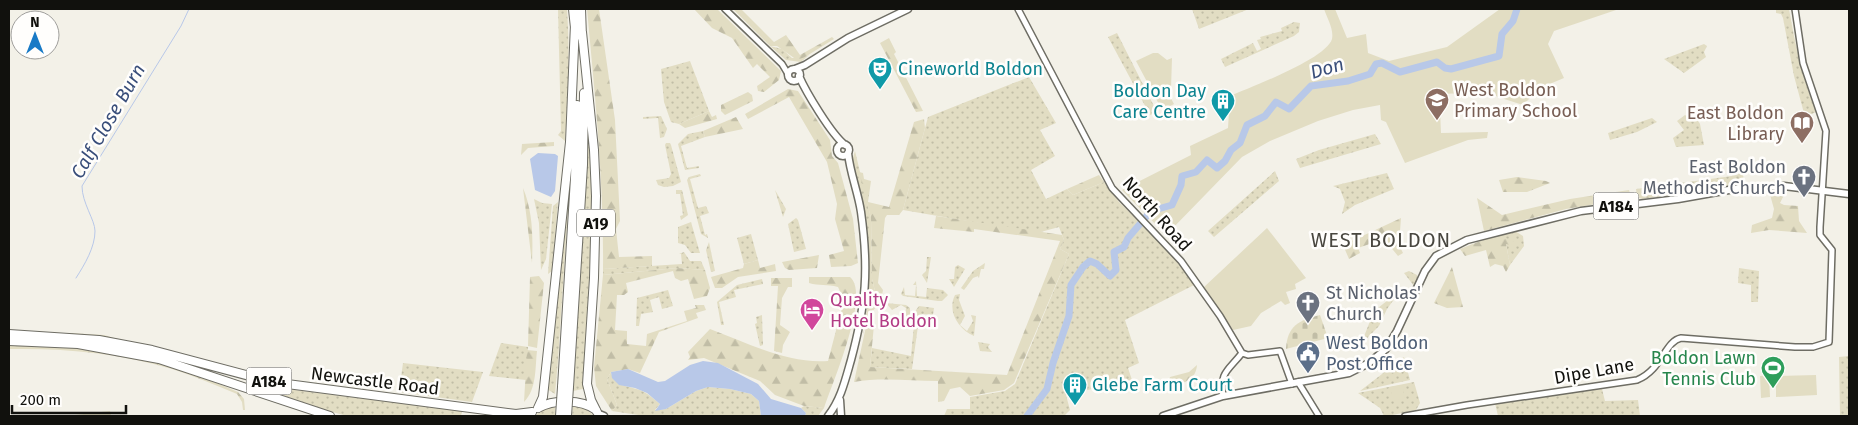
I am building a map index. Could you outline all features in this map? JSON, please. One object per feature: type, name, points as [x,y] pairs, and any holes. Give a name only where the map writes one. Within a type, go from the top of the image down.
[{"type":"highway","name":"A19","points":[[567,416],[565,387],[576,156],[574,9]]},
{"type":"highway","name":"A19","points":[[580,9],[594,150],[596,196],[594,269],[586,381],[588,393],[600,415]]},
{"type":"highway","name":"A19","points":[[533,412],[543,397],[570,142],[575,24]]},
{"type":"highway","name":"A19","points":[[560,416],[565,387],[583,165],[582,32]]},
{"type":"highway","name":"Newcastle Road","points":[[9,334],[79,338],[125,344],[250,377],[317,389],[516,414],[533,412]]},
{"type":"highway","name":"Newcastle Road","points":[[9,341],[78,344],[159,359],[330,416]]},
{"type":"highway","name":"A184","points":[[533,412],[553,402],[578,402],[590,406],[600,415]]},
{"type":"main road","points":[[793,81],[806,66],[830,48],[908,9]]},
{"type":"main road","points":[[803,86],[790,79],[788,74],[794,69],[806,66]]},
{"type":"main road","points":[[794,69],[836,138],[845,144],[848,149],[848,164],[860,209],[866,252],[866,282],[862,319],[840,400],[841,416]]},
{"type":"main road","points":[[836,138],[838,152],[848,164]]},
{"type":"main road","points":[[838,152],[839,145],[845,144]]},
{"type":"main road","points":[[838,152],[845,155],[848,153]]},
{"type":"main road","name":"A184","points":[[1167,416],[1223,396],[1349,372],[1369,363],[1386,349],[1401,324],[1425,271],[1436,256],[1467,240],[1581,211],[1678,199],[1740,188],[1784,186],[1849,194]]},
{"type":"main road","points":[[828,416],[840,400]]},
{"type":"street","points":[[725,9],[782,64],[788,74]]},
{"type":"street","name":"North Road","points":[[1018,9],[1106,177],[1123,202],[1157,234],[1196,281],[1242,353]]},
{"type":"street","points":[[1795,9],[1803,62],[1825,126],[1826,153],[1821,190]]},
{"type":"street","points":[[782,64],[794,69]]},
{"type":"street","name":"Dipe Lane","points":[[1405,416],[1467,404],[1637,380],[1654,370],[1672,342],[1681,338],[1796,347],[1813,347],[1829,342],[1832,250],[1820,235],[1821,190]]},
{"type":"street","points":[[1223,396],[1223,376],[1242,353],[1248,355],[1280,351],[1295,383],[1319,416]]},
{"type":"green space","points":[[558,9],[567,9],[568,26],[565,141],[558,135],[561,131]]},
{"type":"green space","points":[[587,9],[599,9],[615,120],[620,221],[616,229],[619,257],[652,256],[652,266],[603,269],[600,171]]},
{"type":"green space","points":[[694,9],[717,9],[781,71],[779,80],[764,92],[758,91],[757,86],[770,77],[757,64],[753,68],[732,38],[712,28]]},
{"type":"green space","points":[[733,9],[741,9],[774,42],[786,35],[800,55],[832,37],[834,39],[797,60],[777,46],[770,46]]},
{"type":"green space","points":[[1192,9],[1249,9],[1199,29]]},
{"type":"green space","points":[[1324,9],[1335,9],[1347,38],[1366,34],[1368,53],[1389,61],[1447,47],[1500,9],[1619,9],[1554,31],[1548,44],[1564,78],[1540,88],[1523,105],[1498,97],[1468,81],[1480,93],[1429,94],[1430,110],[1440,110],[1441,133],[1488,132],[1487,138],[1468,140],[1405,163],[1386,122],[1381,120],[1380,105],[1353,110],[1318,121],[1270,141],[1242,157],[1170,231],[1164,233],[1122,190],[1191,155],[1190,146],[1228,128],[1230,96],[1287,72],[1327,47],[1332,39],[1332,35]]},
{"type":"green space","points":[[1776,9],[1789,9],[1800,61],[1816,112],[1805,117],[1794,76],[1783,18],[1781,14],[1776,13]]},
{"type":"green space","points":[[1294,22],[1300,23],[1299,32],[1294,36],[1225,67],[1221,59],[1253,43],[1257,51],[1261,49],[1257,40],[1261,39],[1260,37],[1282,31],[1281,28]]},
{"type":"green space","points":[[1117,33],[1157,112],[1150,115],[1108,37]]},
{"type":"green space","points":[[889,38],[896,52],[894,54],[923,111],[916,112],[880,43]]},
{"type":"green space","points":[[1704,44],[1707,46],[1704,52],[1706,57],[1684,73],[1664,59]]},
{"type":"green space","points":[[770,46],[782,49],[792,58],[805,57],[810,54],[801,62],[786,60]]},
{"type":"green space","points":[[1153,53],[1158,53],[1167,60],[1172,58],[1171,89],[1167,91],[1174,104],[1162,110],[1136,61]]},
{"type":"green space","points":[[690,61],[709,111],[679,124],[671,122],[664,102],[661,69]]},
{"type":"green space","points":[[1029,77],[1056,123],[1040,130],[1055,156],[1031,170],[1046,199],[1067,189],[1073,195],[1104,182],[1119,202],[1166,248],[1196,284],[1125,320],[1139,363],[1128,368],[1132,380],[1066,395],[1070,410],[1064,416],[944,416],[947,409],[970,409],[970,397],[1005,391],[1015,384],[1069,254],[1060,249],[1064,240],[1059,227],[1037,233],[903,210],[928,117]]},
{"type":"green space","points":[[788,89],[798,91],[830,140],[832,156],[838,163],[853,219],[858,263],[851,266],[831,267],[829,255],[844,251],[835,219],[837,204],[827,162],[789,97],[748,119],[745,114]]},
{"type":"green space","points":[[748,92],[752,95],[753,101],[725,115],[721,111],[721,105]]},
{"type":"green space","points":[[709,111],[712,117],[716,115],[717,119],[685,128],[679,124]]},
{"type":"green space","points":[[1685,115],[1691,119],[1695,116],[1700,124],[1704,145],[1676,147],[1673,138],[1684,130],[1677,121]]},
{"type":"green space","points":[[661,116],[667,129],[664,137],[660,138],[658,118],[643,119],[643,117]]},
{"type":"green space","points":[[736,117],[743,129],[705,137],[703,131]]},
{"type":"green space","points":[[1652,118],[1657,122],[1637,132],[1610,140],[1608,133]]},
{"type":"green space","points":[[924,119],[925,128],[903,210],[899,215],[887,215],[885,218],[878,283],[883,290],[882,295],[875,291],[872,279],[871,218],[859,172],[863,173],[864,179],[871,181],[868,202],[889,207],[914,122]]},
{"type":"green space","points":[[587,125],[591,191],[589,290],[583,389],[573,391]]},
{"type":"green space","points":[[703,131],[705,137],[681,146],[687,168],[699,166],[699,168],[685,170],[678,144],[688,134]]},
{"type":"green space","points":[[1375,134],[1381,144],[1300,168],[1296,159],[1319,150]]},
{"type":"green space","points":[[554,142],[554,146],[528,148],[521,155],[522,144]]},
{"type":"green space","points":[[666,143],[671,145],[681,182],[673,186],[664,187],[658,185],[656,180],[669,178],[671,174]]},
{"type":"green space","points":[[572,148],[558,360],[555,394],[547,389]]},
{"type":"green space","points":[[855,151],[871,218],[872,279],[875,291],[882,295],[869,291],[866,221],[852,161]]},
{"type":"green space","points":[[1740,162],[1745,184],[1642,199],[1637,197],[1636,189],[1732,176],[1731,163]]},
{"type":"green space","points":[[1275,171],[1279,181],[1214,237],[1208,231]]},
{"type":"green space","points":[[1387,173],[1394,189],[1355,205],[1342,214],[1345,202],[1340,189],[1333,186]]},
{"type":"green space","points":[[700,174],[701,176],[690,179],[698,208],[706,206],[709,213],[700,216],[705,235],[707,234],[708,238],[701,234],[687,180],[689,177]]},
{"type":"green space","points":[[1099,175],[1104,182],[1073,195],[1067,189]]},
{"type":"green space","points":[[1517,177],[1550,183],[1527,192],[1503,192],[1499,180]]},
{"type":"green space","points":[[523,188],[531,215],[532,263]]},
{"type":"green space","points":[[676,190],[682,190],[688,215],[681,220],[680,216],[683,215],[680,194],[676,194]]},
{"type":"green space","points":[[775,190],[786,209],[783,217]]},
{"type":"green space","points":[[1629,190],[1630,193],[1615,201],[1566,209],[1484,231],[1477,198],[1502,215],[1570,199]]},
{"type":"green space","points":[[1769,191],[1786,191],[1780,203],[1798,206],[1799,221],[1807,233],[1769,230],[1751,233],[1752,225],[1772,218],[1774,209]]},
{"type":"green space","points":[[534,199],[542,203],[552,204],[546,259],[541,270],[539,223]]},
{"type":"green space","points":[[558,202],[552,271],[548,274],[553,206]]},
{"type":"green space","points":[[936,216],[1062,235],[1064,240],[1060,249],[1069,254],[1014,383],[1004,390],[970,396],[960,387],[950,389],[944,401],[938,402],[938,381],[885,379],[854,382],[868,317],[872,315],[874,325],[870,367],[1007,375],[1060,241],[974,229],[974,232],[934,228]]},
{"type":"green space","points":[[796,218],[806,249],[794,252],[788,224]]},
{"type":"green space","points":[[1401,218],[1399,245],[1403,253],[1398,256],[1384,239],[1358,248],[1360,253],[1349,259],[1343,245]]},
{"type":"green space","points":[[691,222],[700,253],[691,253],[685,245],[678,243],[678,227]]},
{"type":"green space","points":[[1267,228],[1306,278],[1295,284],[1296,289],[1286,292],[1290,303],[1285,305],[1281,301],[1261,313],[1251,326],[1233,330],[1204,287]]},
{"type":"green space","points":[[1515,231],[1523,236],[1524,246],[1510,265],[1506,244],[1493,236]]},
{"type":"green space","points":[[751,234],[758,260],[744,264],[737,238]]},
{"type":"green space","points":[[1493,236],[1506,238],[1517,243],[1516,246],[1506,244],[1510,265],[1506,272],[1503,266],[1495,264],[1490,267],[1486,250],[1465,256],[1460,249]]},
{"type":"green space","points":[[709,242],[715,271],[711,272],[706,250]]},
{"type":"green space","points":[[684,252],[690,261],[701,261],[705,270],[677,268],[603,275],[603,269],[682,264],[681,254],[679,254]]},
{"type":"green space","points":[[819,255],[817,268],[789,270],[785,268],[782,262]]},
{"type":"green space","points":[[927,257],[931,257],[927,283],[922,275],[926,271]]},
{"type":"green space","points":[[758,260],[760,268],[775,264],[776,271],[738,277],[722,288],[715,288],[711,277],[743,268],[744,264]]},
{"type":"green space","points":[[985,263],[979,278],[978,276],[973,278],[964,290],[961,288],[973,271]]},
{"type":"green space","points":[[958,265],[965,269],[954,287],[949,279],[954,279],[955,267]]},
{"type":"green space","points":[[1452,267],[1463,307],[1447,308],[1434,303]]},
{"type":"green space","points":[[677,268],[705,270],[710,288],[707,296],[694,299],[688,279],[681,281],[675,278],[673,271],[626,283],[628,292],[624,295],[617,295],[615,330],[627,331],[627,344],[646,346],[647,334],[687,321],[684,311],[696,308],[695,305],[704,305],[706,310],[696,313],[698,318],[659,332],[640,373],[628,369],[611,372],[607,379],[617,405],[612,411],[596,386],[594,367],[603,275]]},
{"type":"green space","points":[[1739,268],[1759,271],[1758,302],[1751,302],[1751,285],[1738,283]]},
{"type":"green space","points":[[1409,271],[1417,275],[1418,279],[1414,286],[1404,273]]},
{"type":"green space","points":[[539,276],[544,283],[537,348],[528,346],[530,277]]},
{"type":"green space","points":[[809,277],[850,277],[855,287],[856,301],[848,340],[824,408],[804,406],[775,395],[760,381],[704,358],[688,360],[690,357],[688,352],[710,329],[783,356],[813,361],[828,361],[844,300],[838,287],[809,283]]},
{"type":"green space","points":[[771,278],[792,278],[792,287],[788,287],[782,298],[780,325],[790,332],[783,345],[782,353],[774,351],[778,286],[771,286]]},
{"type":"green space","points":[[762,279],[763,284],[734,290],[736,297],[719,302],[724,325],[721,325],[717,302],[737,285]]},
{"type":"green space","points":[[916,281],[917,296],[926,297],[927,288],[943,290],[948,295],[942,301],[938,301],[903,296],[901,294],[904,287],[905,295],[915,296],[916,285],[913,285]]},
{"type":"green space","points":[[668,290],[673,306],[662,309],[659,297],[650,300],[653,312],[641,314],[639,326],[636,326],[637,298]]},
{"type":"green space","points":[[960,294],[959,300],[965,316],[960,325],[967,331],[973,321],[971,315],[976,316],[974,336],[963,329],[959,324],[953,313],[952,307],[955,295]]},
{"type":"green space","points":[[1392,297],[1395,298],[1379,326],[1365,340],[1363,339],[1374,311]]},
{"type":"green space","points":[[868,302],[880,302],[868,317],[863,335]]},
{"type":"green space","points":[[886,303],[906,305],[910,308],[910,319],[905,319],[906,308],[901,305],[892,310]]},
{"type":"green space","points":[[919,306],[934,308],[933,315],[922,314],[919,325],[914,324],[916,310]]},
{"type":"green space","points":[[762,315],[763,345],[760,346],[755,324],[757,323],[756,317]]},
{"type":"green space","points":[[1320,315],[1328,338],[1286,349],[1289,335],[1296,325],[1306,319]]},
{"type":"green space","points":[[914,325],[918,326],[912,369],[870,367],[872,348],[911,356]]},
{"type":"green space","points":[[70,333],[104,335],[132,343],[70,335]]},
{"type":"green space","points":[[978,342],[990,344],[988,347],[992,352],[980,351]]},
{"type":"green space","points":[[501,343],[528,347],[526,380],[489,376]]},
{"type":"green space","points":[[9,344],[54,346],[98,351],[164,364],[238,392],[244,399],[245,410],[243,410],[242,402],[237,394],[172,369],[112,355],[50,349],[9,349]]},
{"type":"green space","points":[[527,350],[537,351],[533,385],[524,402]]},
{"type":"green space","points":[[1849,356],[1849,416],[1840,416],[1839,357]]},
{"type":"green space","points":[[1404,357],[1410,380],[1360,391]]},
{"type":"green space","points":[[403,363],[483,372],[472,402],[399,392]]},
{"type":"green space","points":[[1197,365],[1194,374],[1189,380],[1172,384],[1169,380],[1170,377],[1189,372]]},
{"type":"green space","points":[[611,372],[619,384],[644,392],[660,404],[655,410],[666,409],[696,391],[708,387],[730,389],[751,394],[759,401],[761,416],[645,416],[612,411],[617,405],[607,379]]},
{"type":"green space","points":[[1769,375],[1770,397],[1761,398],[1760,376]]},
{"type":"green space","points":[[1816,375],[1817,395],[1776,397],[1776,376]]},
{"type":"green space","points":[[1414,382],[1420,403],[1416,410],[1388,416],[1384,416],[1380,408],[1358,393]]},
{"type":"green space","points":[[261,383],[295,390],[462,411],[461,416],[347,416],[292,401],[256,387]]},
{"type":"green space","points":[[1402,385],[1405,398],[1393,401],[1390,387]]},
{"type":"green space","points":[[1602,389],[1605,401],[1638,400],[1640,416],[1498,416],[1495,403]]},
{"type":"green space","points":[[573,406],[585,408],[594,416],[572,416]]},
{"type":"green space","points":[[804,406],[824,408],[818,416],[805,416],[806,413],[801,408]]},
{"type":"green space","points":[[555,407],[555,416],[534,416],[544,409]]},
{"type":"green space","points":[[110,411],[111,416],[66,416]]},
{"type":"water","points":[[538,153],[555,154],[558,156],[555,191],[551,197],[535,190],[530,159]]},
{"type":"water","points":[[703,361],[718,363],[758,384],[771,399],[801,408],[806,413],[805,416],[761,416],[759,401],[751,394],[730,389],[708,387],[696,391],[666,409],[655,411],[660,404],[647,393],[635,388],[619,385],[612,378],[611,372],[628,369],[658,382],[665,381],[690,365]]},
{"type":"waterway","name":"Calf Close Burn","points":[[76,278],[86,261],[95,237],[93,222],[84,199],[82,186],[181,26],[189,9]]},
{"type":"waterway","name":"Don","points":[[1027,416],[1047,389],[1053,363],[1069,316],[1071,285],[1083,267],[1090,261],[1097,264],[1110,276],[1116,270],[1114,252],[1124,247],[1128,238],[1151,211],[1172,205],[1181,185],[1182,176],[1196,172],[1207,160],[1217,168],[1225,161],[1231,150],[1240,143],[1247,125],[1265,116],[1276,102],[1289,109],[1311,86],[1348,81],[1370,74],[1376,64],[1382,63],[1400,72],[1437,62],[1445,68],[1451,69],[1499,56],[1502,34],[1513,21],[1517,9]]},
{"type":"place","name":"Cineworld Boldon","points":[[880,90]]},
{"type":"place","name":"West Boldon Primary School","points":[[1437,121]]},
{"type":"place","name":"Boldon Day Care Centre","points":[[1223,122]]},
{"type":"place","name":"East Boldon Library","points":[[1802,144]]},
{"type":"place","name":"East Boldon Methodist Church","points":[[1804,198]]},
{"type":"place","name":"St Nicholas' Church","points":[[1308,324]]},
{"type":"place","name":"Quality Hotel Boldon","points":[[812,331]]},
{"type":"place","name":"West Boldon Post Office","points":[[1308,374]]},
{"type":"place","name":"Boldon Lawn Tennis Club","points":[[1773,389]]},
{"type":"place","name":"Glebe Farm Court","points":[[1075,406]]},
{"type":"district","name":"WEST BOLDON","points":[[1381,240]]}]
